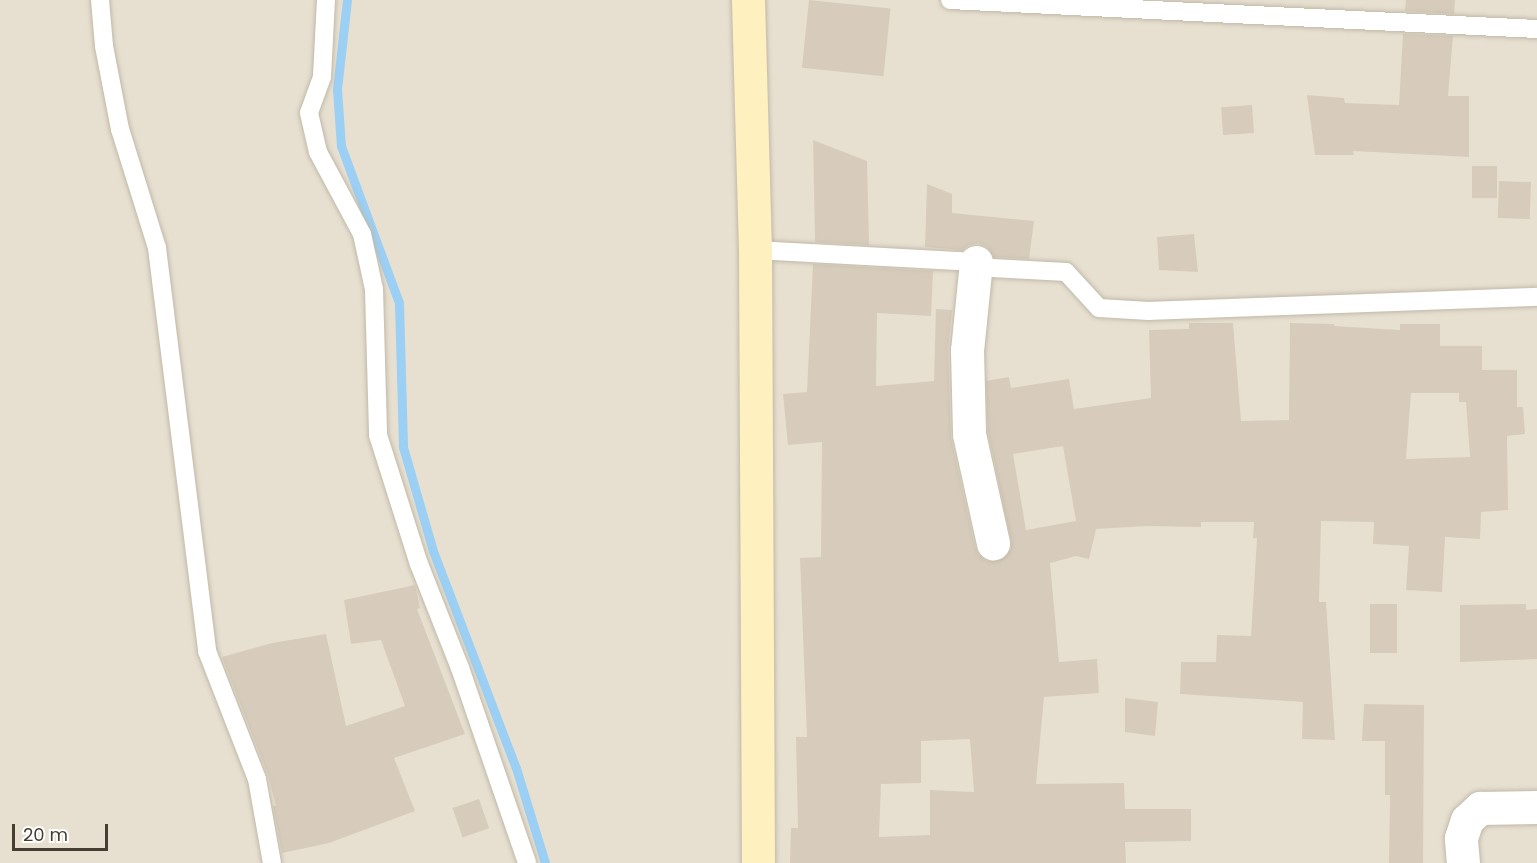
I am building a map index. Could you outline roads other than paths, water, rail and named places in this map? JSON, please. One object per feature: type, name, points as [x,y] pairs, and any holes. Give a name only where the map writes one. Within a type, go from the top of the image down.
[{"type":"main road","points":[[748,0],[755,250],[758,863]]},
{"type":"street","points":[[976,262],[967,350],[969,434],[993,543]]},
{"type":"street","points":[[1463,863],[1461,838],[1467,820],[1480,808],[1537,807]]},
{"type":"lane","points":[[100,0],[104,46],[120,129],[157,248],[207,651],[257,779],[272,863]]},
{"type":"lane","points":[[326,0],[322,77],[309,112],[318,152],[362,234],[374,289],[378,435],[420,564],[460,668],[527,863]]},
{"type":"lane","points":[[950,0],[1537,29]]},
{"type":"lane","points":[[755,250],[976,262],[992,268],[1066,272],[1099,308],[1139,310],[1267,308],[1537,297]]},
{"type":"waterway","points":[[347,0],[337,89],[341,146],[399,303],[403,447],[433,551],[516,768],[545,863]]}]
